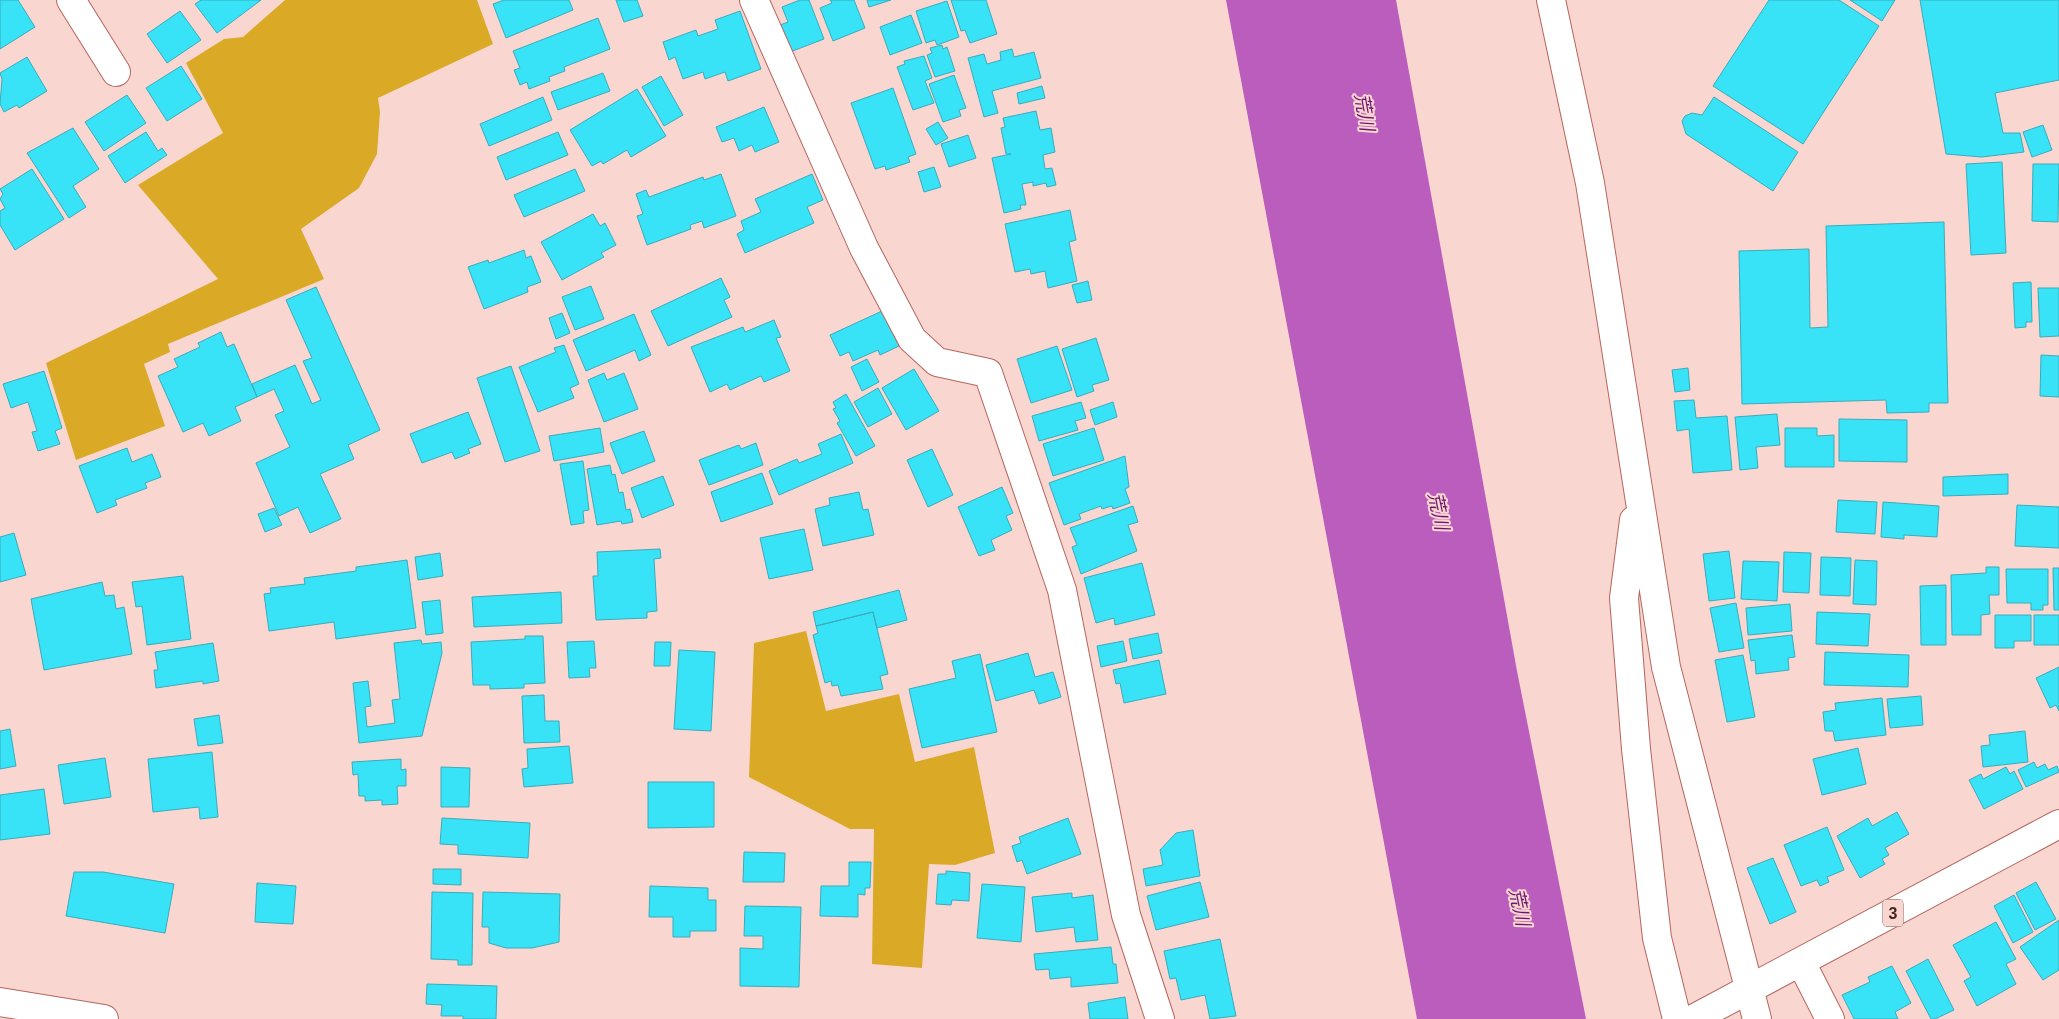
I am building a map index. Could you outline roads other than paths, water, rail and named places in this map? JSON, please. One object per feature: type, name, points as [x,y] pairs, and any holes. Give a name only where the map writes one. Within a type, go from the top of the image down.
[{"type":"street","points":[[71,0],[116,72]]},
{"type":"street","points":[[754,0],[864,248],[912,339],[937,362],[988,373],[1062,590],[1126,916],[1160,1019]]},
{"type":"street","points":[[1550,0],[1590,183],[1614,323],[1638,493],[1666,667],[1751,989],[1757,1019]]},
{"type":"street","points":[[1638,493],[1624,598],[1636,749],[1657,938],[1677,1019]]},
{"type":"street","name":"3","points":[[1694,1019],[2059,824]]},
{"type":"street","points":[[1802,962],[1830,1019]]},
{"type":"street","points":[[0,1002],[104,1019]]},
{"type":"water","name":"荒川","points":[[1226,0],[1396,0],[1517,671],[1586,1019],[1417,1019]]}]
